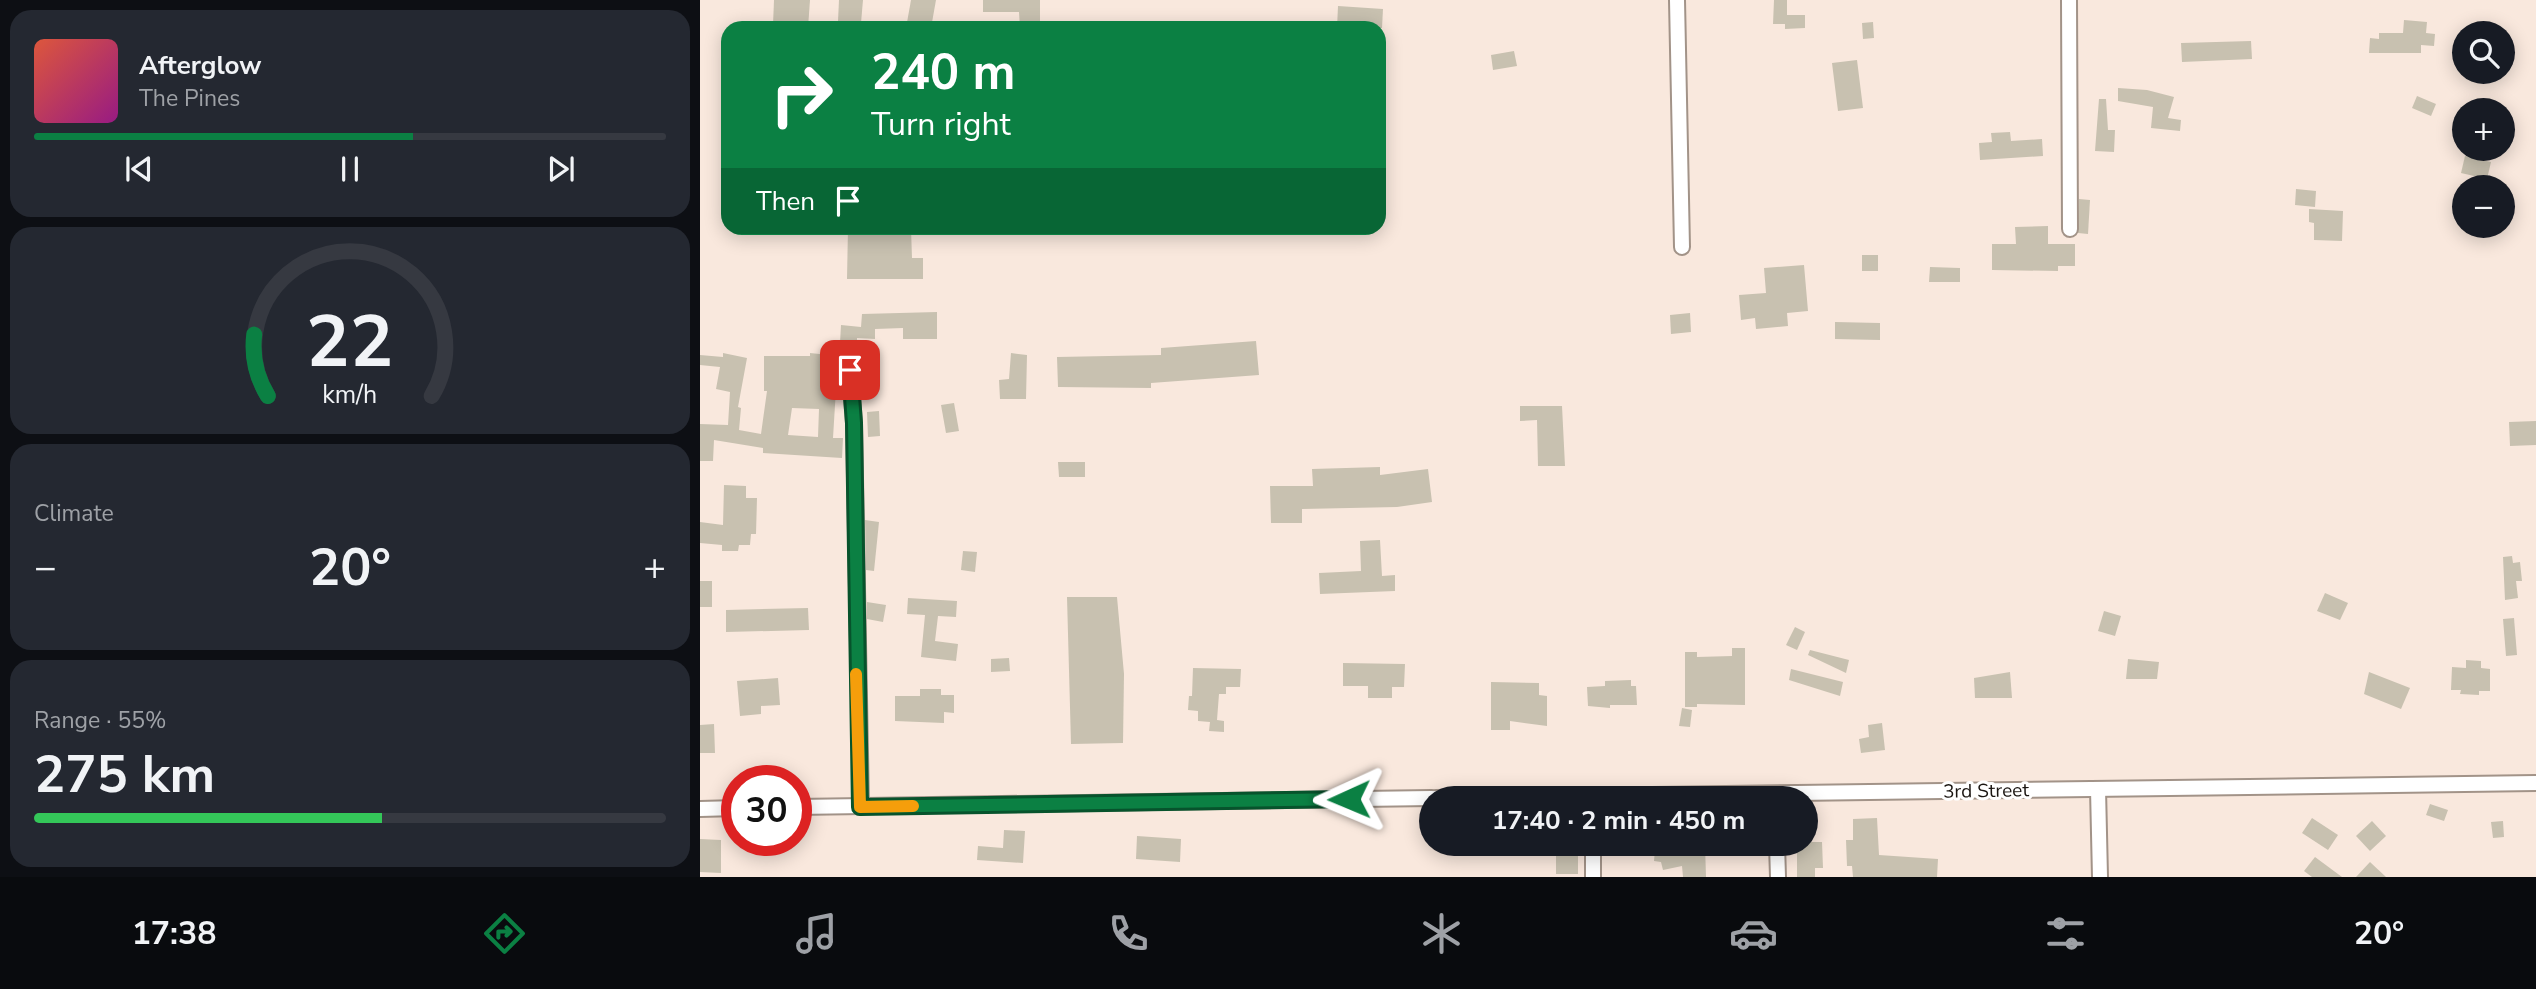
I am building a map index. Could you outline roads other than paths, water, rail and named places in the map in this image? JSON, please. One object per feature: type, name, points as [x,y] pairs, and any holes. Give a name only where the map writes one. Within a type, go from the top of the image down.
[{"type":"street","points":[[1677,0],[1682,247]]},
{"type":"street","points":[[2069,0],[2072,134],[2070,229]]},
{"type":"street","points":[[850,370],[854,423],[860,807]]},
{"type":"street","name":"3rd Street","points":[[1818,795],[2536,783]]},
{"type":"street","points":[[2098,789],[2100,877]]},
{"type":"street","name":"3rd Street","points":[[812,807],[1419,798]]},
{"type":"street","points":[[700,808],[721,808]]},
{"type":"street","points":[[1592,856],[1593,877]]},
{"type":"street","points":[[1777,856],[1778,877]]}]
